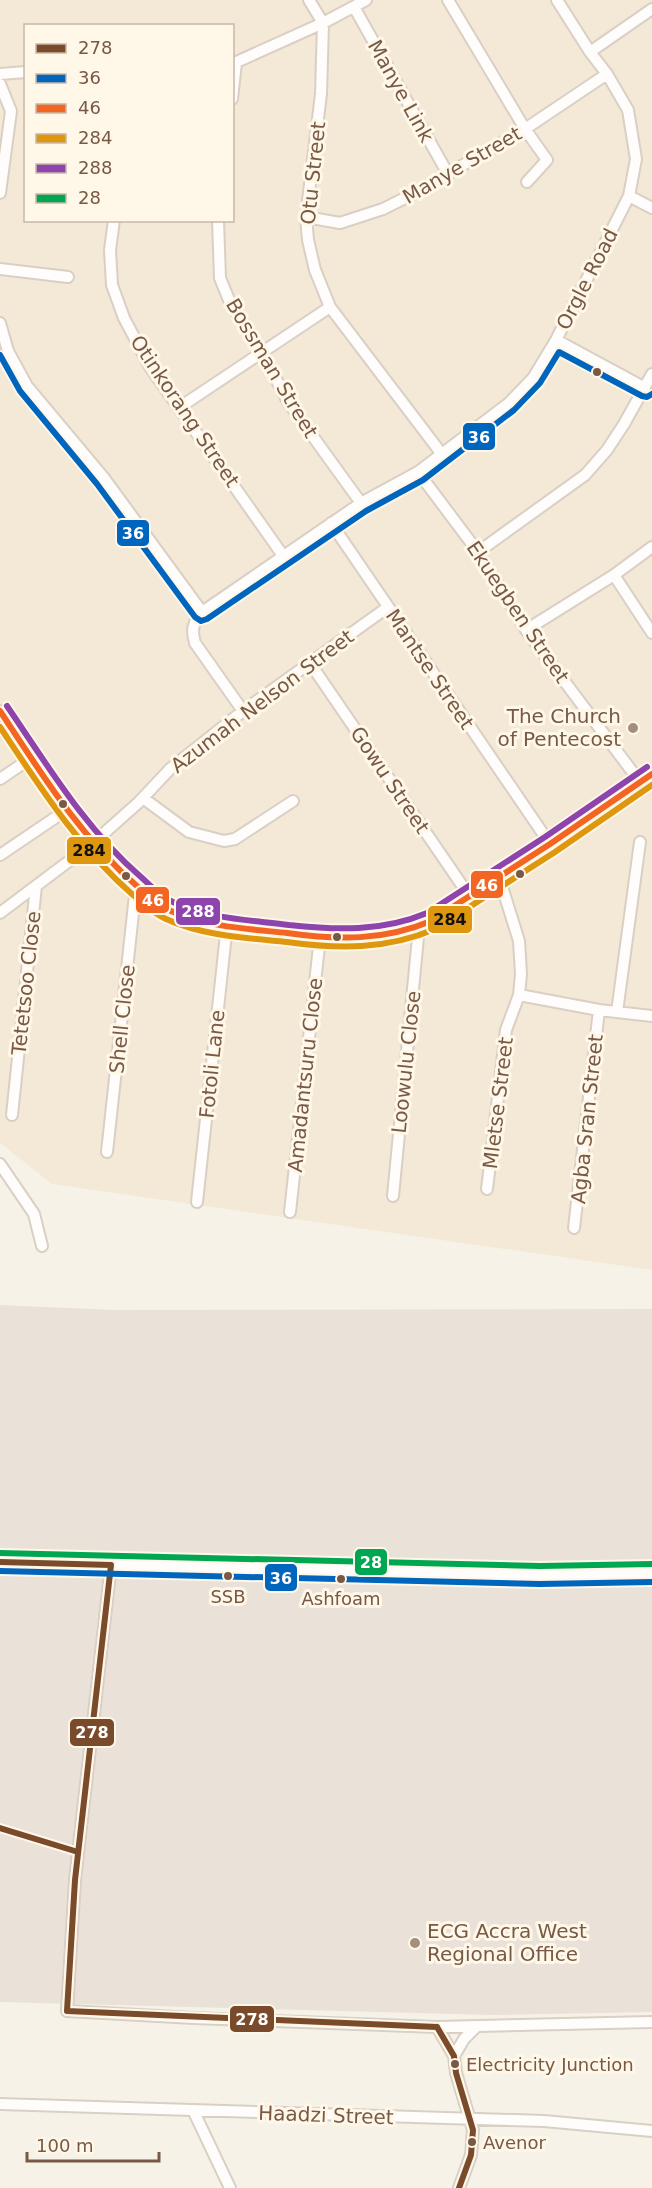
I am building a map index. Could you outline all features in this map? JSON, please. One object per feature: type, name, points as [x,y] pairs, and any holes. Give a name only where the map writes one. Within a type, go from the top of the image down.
[{"type":"street","points":[[309,0],[323,24]]},
{"type":"street","points":[[234,64],[323,24],[366,0]]},
{"type":"street","points":[[448,0],[525,129],[547,160],[527,182]]},
{"type":"street","name":"Orgle Road","points":[[202,612],[361,503],[418,472],[509,403],[533,378],[556,340],[629,196],[636,159],[628,110],[607,74],[557,0]]},
{"type":"street","name":"Manye Link","points":[[354,7],[448,174]]},
{"type":"street","points":[[590,52],[652,9]]},
{"type":"street","name":"Otu Street","points":[[323,24],[321,94],[306,217],[308,240],[315,270],[330,307],[441,453]]},
{"type":"street","points":[[0,74],[24,72]]},
{"type":"street","name":"Manye Street","points":[[306,217],[340,223],[383,209],[525,129],[607,74]]},
{"type":"street","points":[[0,84],[11,111],[0,193]]},
{"type":"street","points":[[629,196],[652,208]]},
{"type":"street","name":"Otinkorang Street","points":[[114,222],[110,250],[112,285],[120,307],[150,367],[284,556]]},
{"type":"street","name":"Bossman Street","points":[[218,222],[220,278],[229,300],[288,402],[361,503]]},
{"type":"street","points":[[0,269],[69,277]]},
{"type":"street","points":[[180,407],[330,307]]},
{"type":"street","points":[[0,323],[8,351],[27,386],[104,478],[202,612],[193,625],[195,643],[243,711]]},
{"type":"street","points":[[556,340],[645,388]]},
{"type":"street","points":[[478,552],[585,475],[607,450],[652,374]]},
{"type":"street","name":"Ekuegben Street","points":[[418,472],[478,552],[526,630],[640,782]]},
{"type":"street","name":"Mantse Street","points":[[331,523],[550,844]]},
{"type":"street","points":[[526,630],[652,547]]},
{"type":"street","points":[[614,574],[652,633]]},
{"type":"street","name":"Azumah Nelson Street","points":[[0,913],[93,843],[143,798],[170,769],[243,711],[388,607]]},
{"type":"street","name":"Gowu Street","points":[[310,663],[470,897]]},
{"type":"street","points":[[0,711],[31,758],[110,863],[170,911],[227,926],[320,937],[376,938],[419,927],[470,897],[652,774]]},
{"type":"street","points":[[0,779],[31,758]]},
{"type":"street","points":[[143,798],[185,830],[227,842],[293,801]]},
{"type":"street","points":[[0,855],[68,808]]},
{"type":"street","points":[[616,1012],[640,842]]},
{"type":"street","name":"Mletse Street","points":[[487,1189],[506,1030],[519,995],[519,941],[499,877]]},
{"type":"street","name":"Tetetsoo Close","points":[[12,1115],[36,886]]},
{"type":"street","name":"Shell Close","points":[[107,1152],[136,886]]},
{"type":"street","name":"Fotoli Lane","points":[[197,1202],[227,926]]},
{"type":"street","name":"Loowulu Close","points":[[393,1196],[419,927]]},
{"type":"street","name":"Amadantsuru Close","points":[[290,1212],[320,937]]},
{"type":"street","points":[[519,995],[599,1010],[652,1016]]},
{"type":"street","name":"Agba Sran Street","points":[[574,1227],[599,1010]]},
{"type":"street","points":[[0,1164],[33,1214],[42,1246]]},
{"type":"street","points":[[0,1562],[529,1574],[652,1573]]},
{"type":"street","points":[[111,1565],[75,1880],[67,2011],[437,2027],[652,2022]]},
{"type":"street","points":[[437,2027],[454,2056],[456,2073],[473,2130],[473,2148],[459,2188]]},
{"type":"street","points":[[454,2056],[464,2039],[476,2027]]},
{"type":"street","name":"Haadzi Street","points":[[0,2104],[544,2121],[652,2131]]},
{"type":"street","points":[[193,2110],[230,2188]]},
{"type":"shaded area","points":[[0,0],[652,0],[652,1270],[52,1184],[0,1143]]},
{"type":"shaded area","points":[[0,1305],[115,1310],[652,1309],[652,2012],[493,2015],[0,2002]]},
{"type":"transit line","name":"36","points":[[0,355],[20,391],[97,484],[195,617],[201,621],[366,511],[423,480],[514,410],[540,383],[559,352],[642,396],[647,397],[652,394]]},
{"type":"transit line","name":"288","points":[[7,706],[85,818],[121,859],[160,894],[186,908],[201,912],[307,927],[359,928],[393,924],[427,913],[545,837],[647,767]]},
{"type":"transit line","name":"46","points":[[0,711],[80,826],[117,868],[157,904],[199,921],[306,935],[342,938],[378,935],[413,928],[431,921],[652,774]]},
{"type":"transit line","name":"284","points":[[0,727],[77,837],[113,876],[152,911],[180,925],[210,933],[325,946],[380,944],[417,936],[435,929],[555,852],[652,785]]},
{"type":"transit line","name":"28","points":[[0,1553],[540,1566],[652,1564]]},
{"type":"transit line","name":"278","points":[[0,1562],[111,1565],[75,1880],[67,2011]]},
{"type":"transit line","name":"36","points":[[0,1571],[540,1584],[652,1582]]},
{"type":"transit line","name":"278","points":[[0,1828],[78,1852]]},
{"type":"transit line","name":"278","points":[[67,2011],[437,2027]]},
{"type":"transit line","name":"278","points":[[437,2027],[454,2056],[456,2073],[473,2130],[471,2155],[459,2188]]},
{"type":"place","name":"The Church of Pentecost","points":[[633,728]]},
{"type":"place","name":"SSB","points":[[228,1576]]},
{"type":"place","name":"Ashfoam","points":[[341,1579]]},
{"type":"place","name":"ECG Accra West Regional Office","points":[[415,1943]]},
{"type":"place","name":"Electricity Junction","points":[[455,2064]]},
{"type":"place","name":"Avenor","points":[[472,2142]]}]
